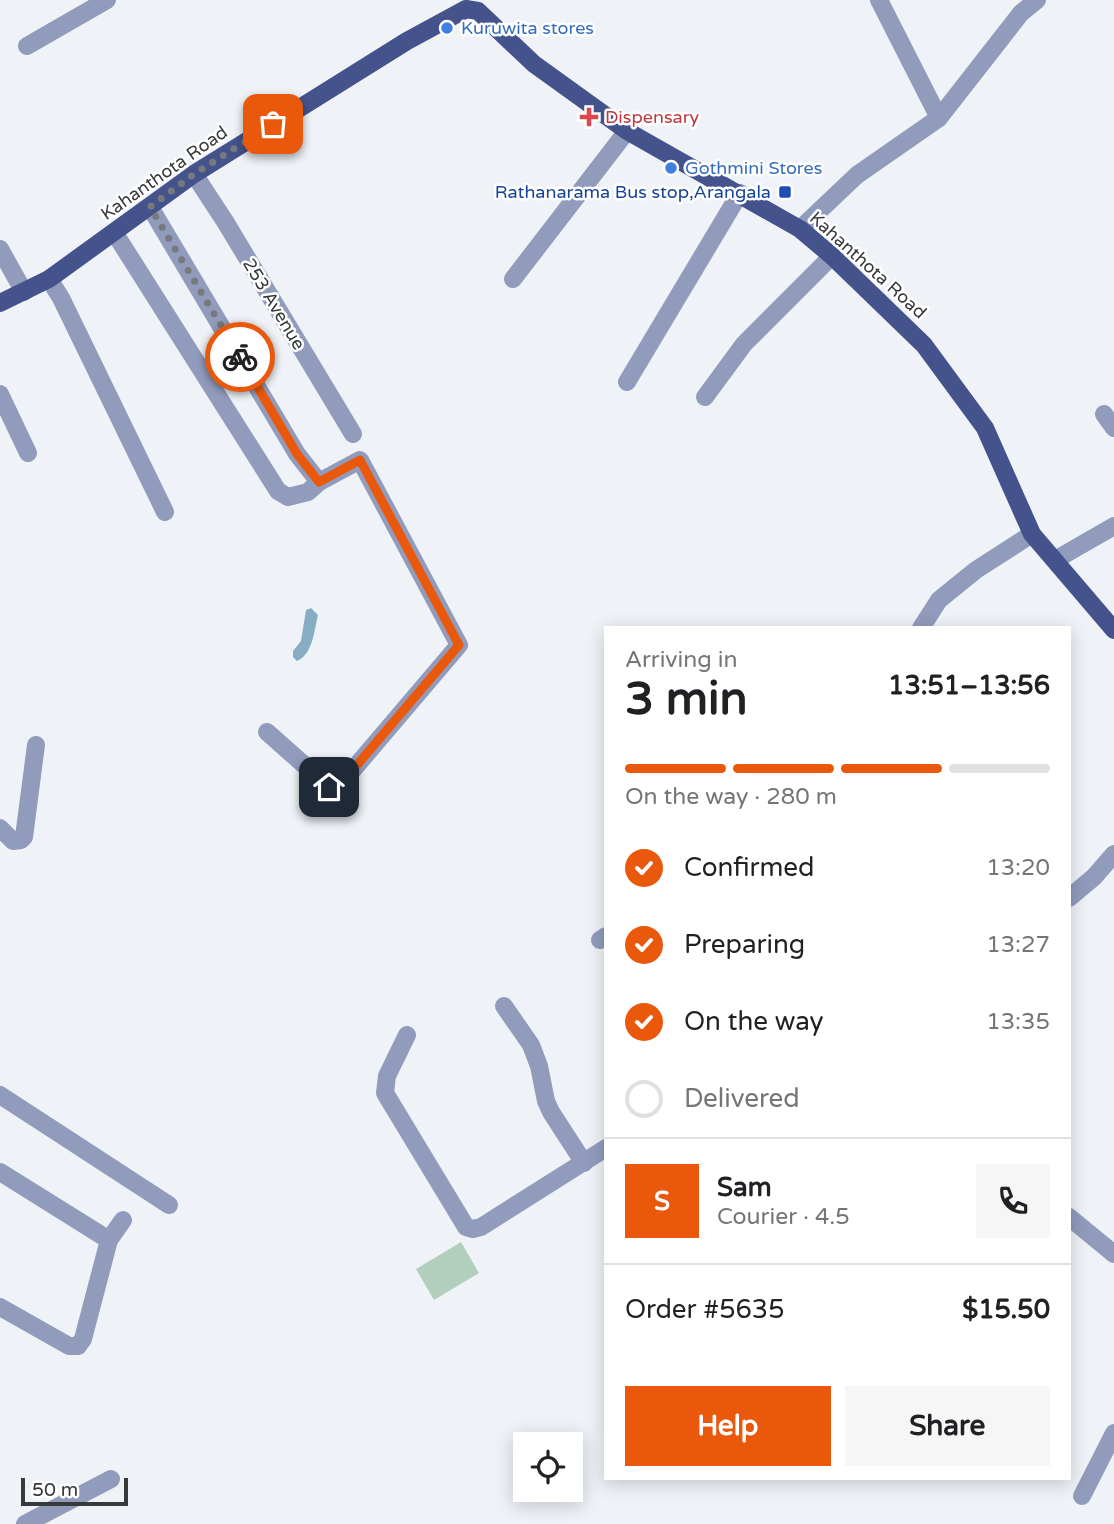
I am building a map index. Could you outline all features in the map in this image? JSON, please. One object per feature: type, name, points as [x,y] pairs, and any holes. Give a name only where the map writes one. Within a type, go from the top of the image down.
[{"type":"main road","name":"Kahanthota Road","points":[[0,303],[49,279],[194,174],[463,5],[478,11],[534,64],[627,131],[800,229],[832,256],[924,345],[985,428],[1032,534],[1114,629]]},
{"type":"street","points":[[27,46],[107,0]]},
{"type":"street","points":[[879,0],[939,118]]},
{"type":"street","points":[[800,229],[857,175],[939,118],[1021,13],[1037,0]]},
{"type":"street","points":[[513,279],[627,131]]},
{"type":"street","name":"253 Avenue","points":[[194,174],[353,434]]},
{"type":"street","points":[[627,382],[740,193]]},
{"type":"street","points":[[150,207],[297,454],[319,482]]},
{"type":"street","points":[[114,232],[278,491],[288,496],[308,492],[319,482],[360,460],[459,645],[340,785],[329,787],[267,732]]},
{"type":"street","points":[[0,249],[24,292]]},
{"type":"street","points":[[705,397],[744,344],[832,256]]},
{"type":"street","points":[[49,279],[61,298],[165,512]]},
{"type":"street","points":[[0,394],[28,453]]},
{"type":"street","points":[[1055,560],[1114,526]]},
{"type":"street","points":[[922,626],[939,600],[976,570],[1032,534]]},
{"type":"street","points":[[0,828],[13,841],[21,840],[24,836],[36,745]]},
{"type":"street","points":[[1071,896],[1094,877],[1114,853]]},
{"type":"street","points":[[504,1006],[531,1045],[539,1066],[546,1101],[584,1163]]},
{"type":"street","points":[[407,1035],[387,1076],[385,1093],[466,1227],[481,1227],[604,1149]]},
{"type":"street","points":[[0,1095],[169,1205]]},
{"type":"street","points":[[0,1172],[109,1240]]},
{"type":"street","points":[[1071,1219],[1114,1254]]},
{"type":"street","points":[[0,1307],[69,1346],[78,1346],[83,1339],[109,1240],[123,1220]]},
{"type":"street","points":[[1082,1496],[1114,1433]]},
{"type":"street","points":[[25,1524],[111,1479]]},
{"type":"green space","points":[[461,1242],[479,1273],[434,1300],[416,1269]]},
{"type":"water","points":[[311,608],[318,615],[314,635],[310,648],[297,661],[293,657],[293,651],[301,641],[306,610]]},
{"type":"way so far","points":[[240,357],[150,207],[194,174],[273,124]]},
{"type":"place","name":"Kuruwita stores","points":[[447,28]]},
{"type":"place","name":"Dispensary","points":[[589,117]]},
{"type":"place","name":"Gothmini Stores","points":[[671,168]]},
{"type":"place","name":"Rathanarama Bus stop,Arangala","points":[[785,192]]},
{"type":"route","points":[[240,357],[297,454],[319,482],[360,460],[459,645],[340,785],[329,787]]}]
